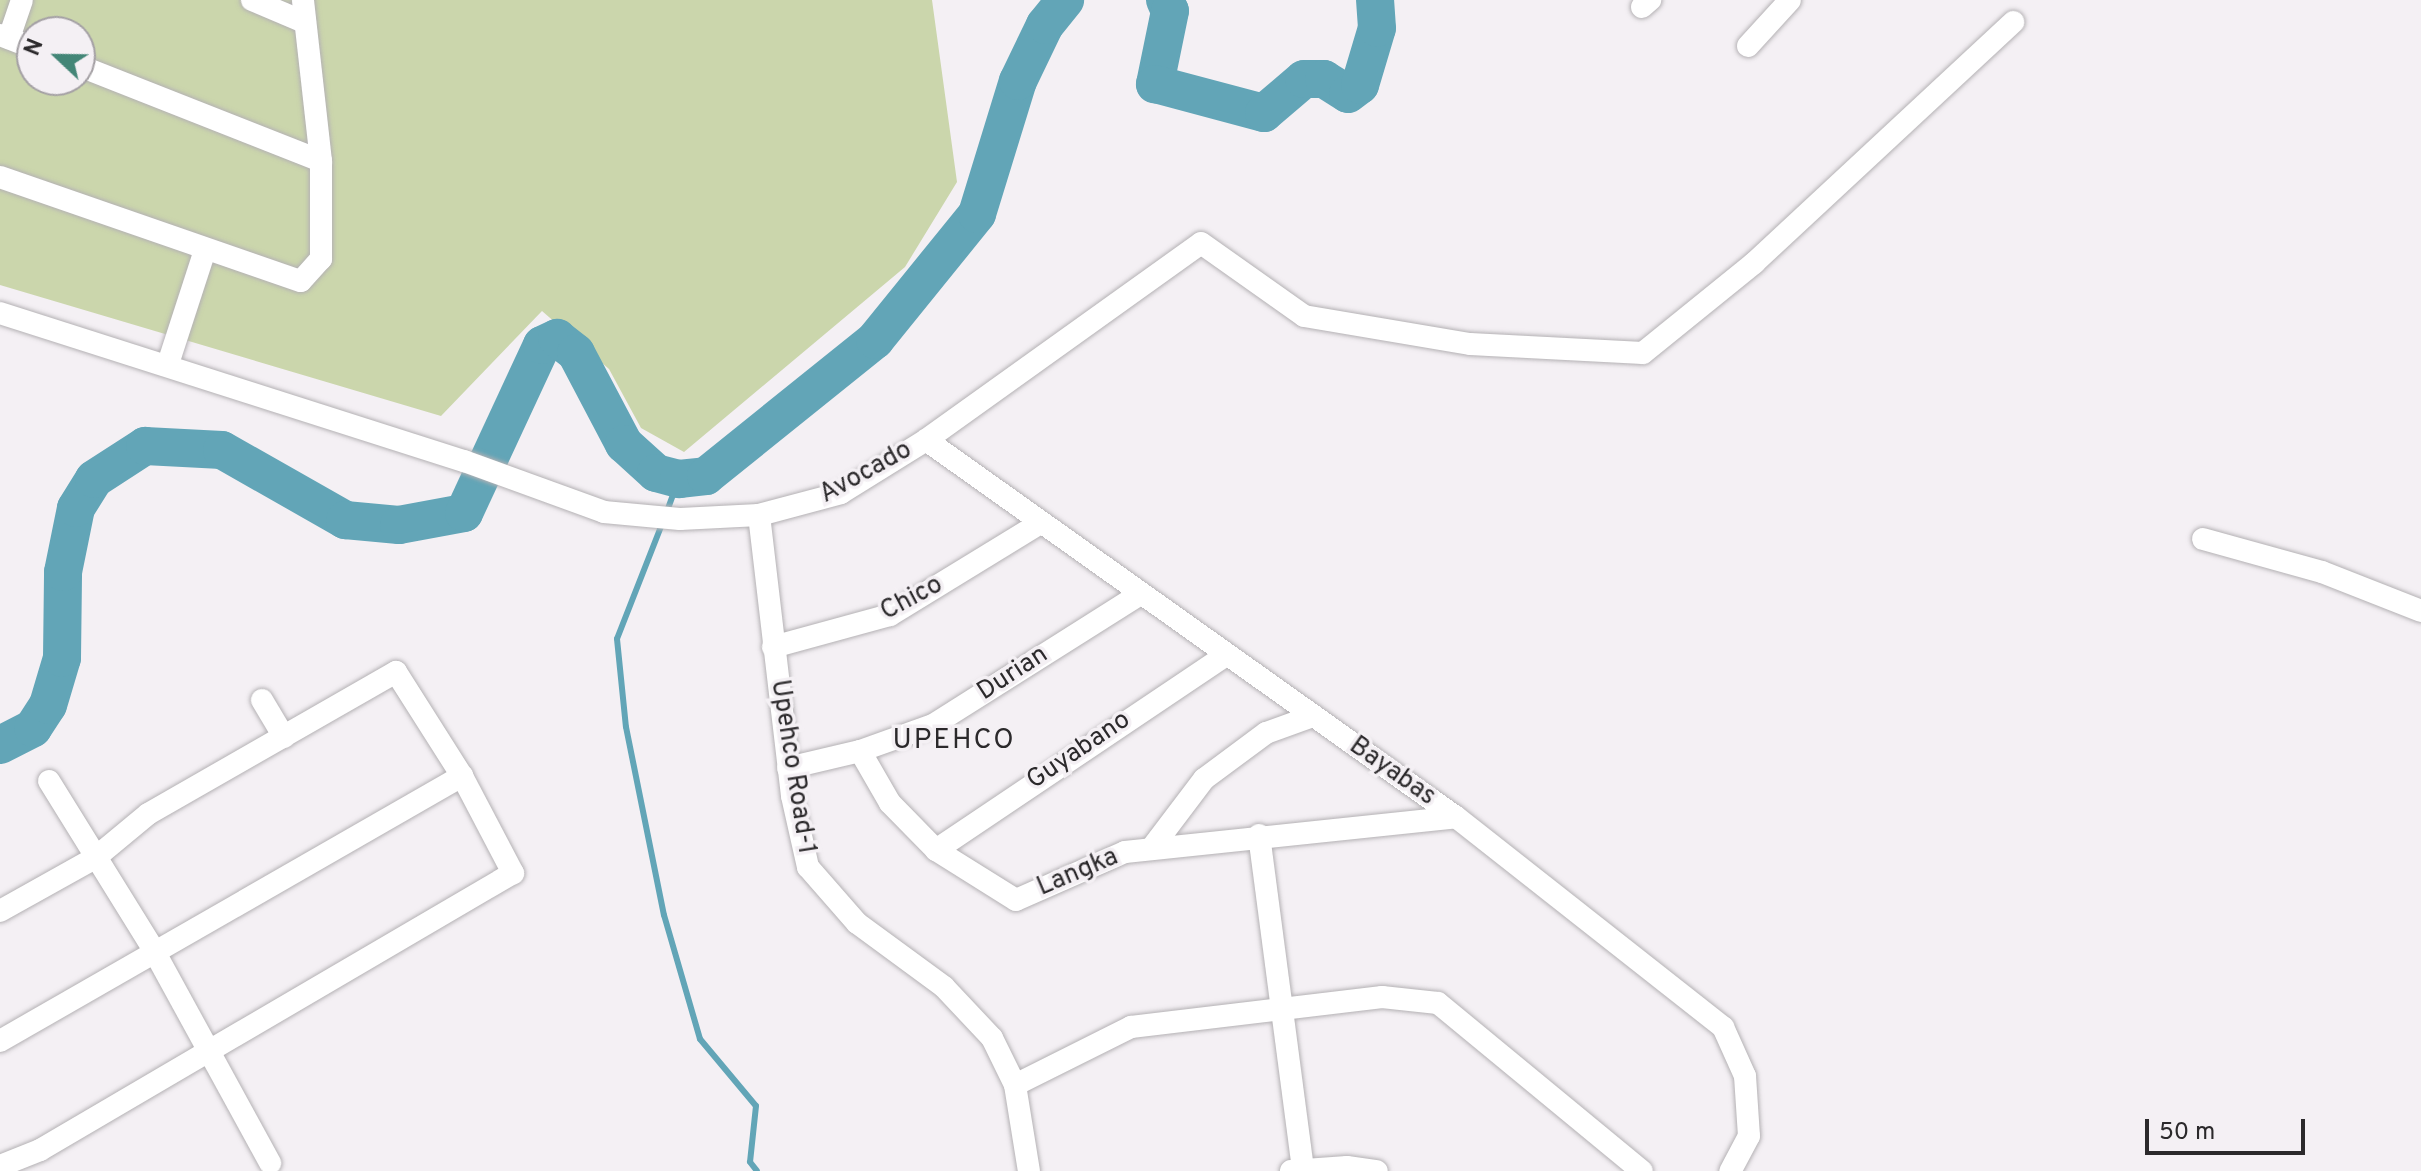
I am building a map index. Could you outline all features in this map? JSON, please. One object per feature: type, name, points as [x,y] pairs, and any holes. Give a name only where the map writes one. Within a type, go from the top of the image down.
[{"type":"street","points":[[5,37],[22,0]]},
{"type":"street","points":[[0,177],[301,281],[321,259],[321,161],[304,11],[252,0]]},
{"type":"street","points":[[1748,46],[1790,0]]},
{"type":"street","name":"Avocado","points":[[0,313],[168,364],[464,461],[604,512],[680,519],[759,515],[841,493],[926,440],[1201,243],[1304,316],[1470,344],[1643,353],[1754,263],[2013,22]]},
{"type":"street","points":[[96,72],[321,161]]},
{"type":"street","points":[[168,364],[205,250]]},
{"type":"street","name":"Bayabas","points":[[926,440],[1225,656],[1456,817],[1723,1027],[1745,1076],[1749,1136],[1730,1171]]},
{"type":"street","name":"Upehco Road-1","points":[[759,515],[788,768],[800,844],[819,884],[857,923],[973,1015],[992,1038],[1015,1085],[1029,1171]]},
{"type":"street","name":"Chico","points":[[773,647],[890,615],[1040,523]]},
{"type":"street","points":[[2203,539],[2322,572],[2421,611]]},
{"type":"street","name":"Durian","points":[[788,768],[860,751],[933,725],[1140,594]]},
{"type":"street","name":"Guyabano","points":[[936,850],[1225,656]]},
{"type":"street","points":[[0,911],[95,858],[148,814],[396,672],[462,776],[513,873],[40,1150],[0,1166]]},
{"type":"street","points":[[262,700],[284,737]]},
{"type":"street","points":[[1151,849],[1204,779],[1266,733],[1313,716]]},
{"type":"street","name":"Langka","points":[[860,751],[890,803],[936,850],[1016,900],[1125,852],[1259,835],[1456,817]]},
{"type":"street","points":[[0,1041],[153,949],[462,776]]},
{"type":"street","points":[[49,781],[153,949],[270,1163]]},
{"type":"street","points":[[1259,835],[1281,1009],[1296,1170],[1377,1171]]},
{"type":"street","points":[[1015,1085],[1131,1027],[1382,997],[1438,1003],[1642,1171]]},
{"type":"green space","points":[[0,0],[932,0],[957,182],[905,267],[684,452],[641,428],[609,369],[542,311],[441,416],[0,285]]},
{"type":"waterway","points":[[0,745],[33,728],[48,705],[62,658],[63,572],[76,508],[94,479],[145,446],[222,450],[345,520],[399,525],[464,513],[542,345],[557,338],[576,353],[624,444],[656,473],[679,479],[706,476],[875,340],[977,214],[1018,81],[1045,25],[1065,0]]},
{"type":"waterway","points":[[1165,0],[1170,11],[1155,84],[1264,113],[1304,79],[1324,79],[1348,94],[1360,85],[1377,28],[1375,0]]},
{"type":"waterway","points":[[666,514],[679,479]]},
{"type":"waterway","points":[[662,524],[617,639],[626,727],[664,915],[700,1039],[756,1106],[750,1162],[757,1171]]},
{"type":"district","name":"UPEHCO","points":[[954,741]]}]
